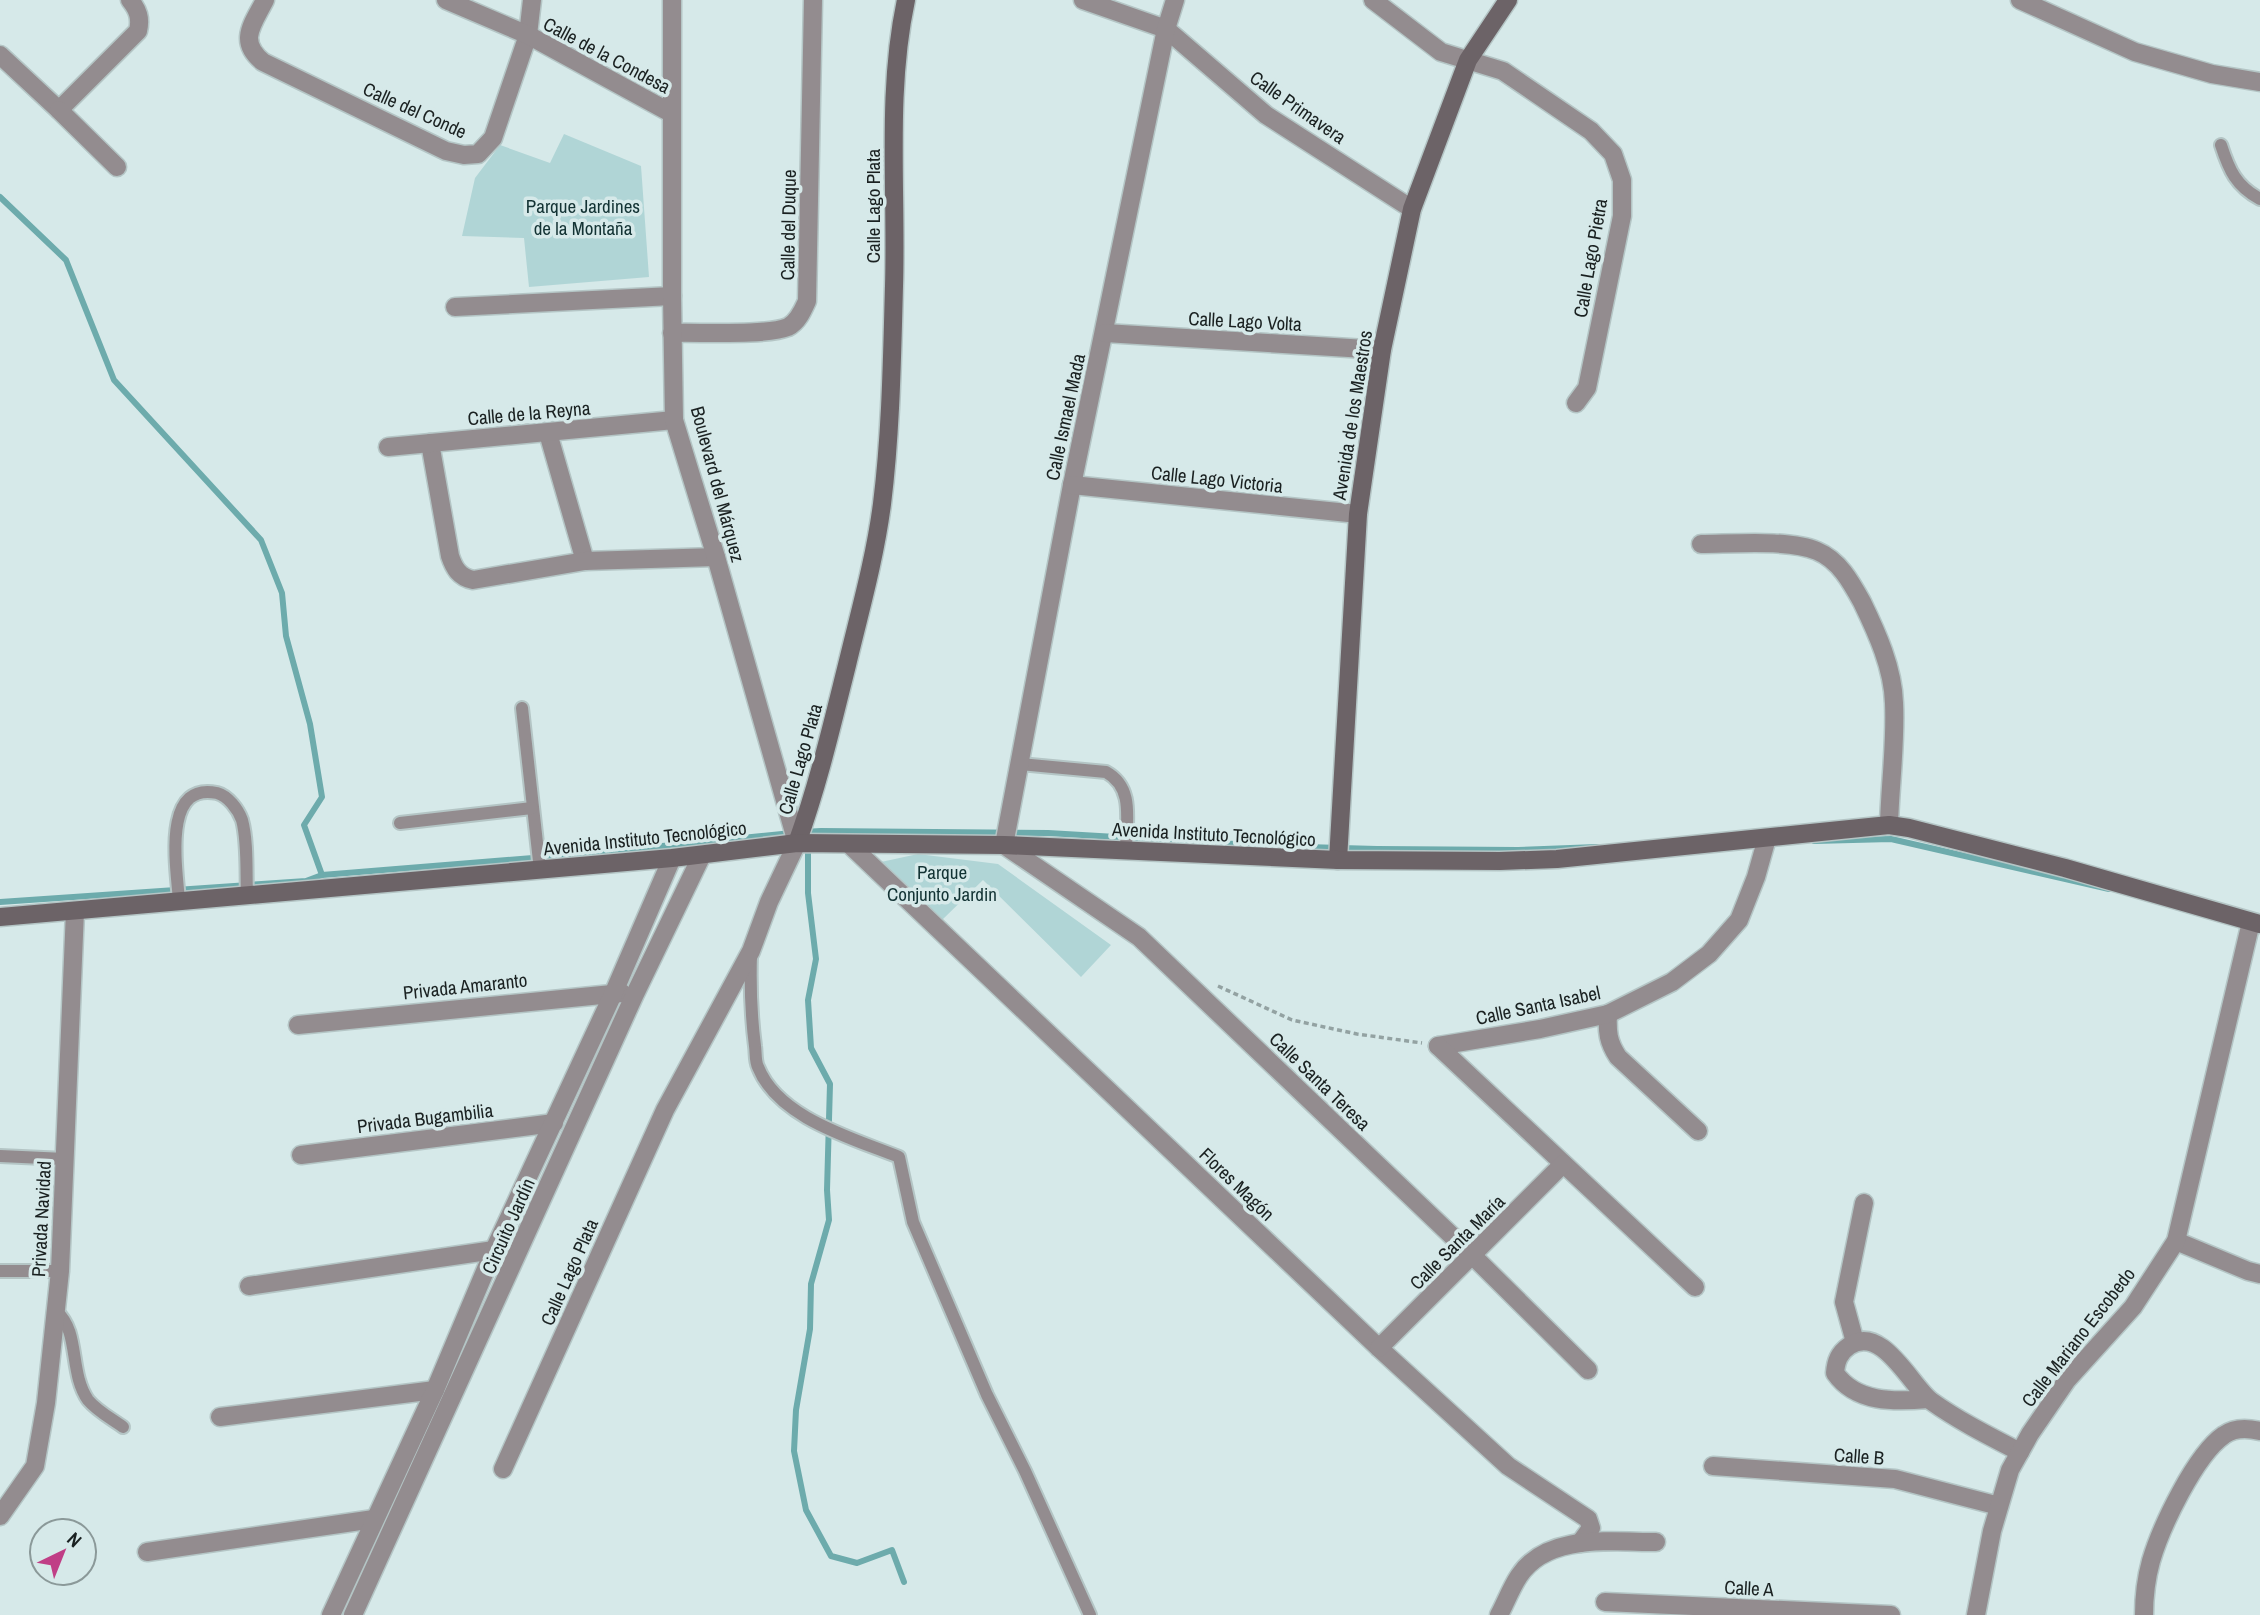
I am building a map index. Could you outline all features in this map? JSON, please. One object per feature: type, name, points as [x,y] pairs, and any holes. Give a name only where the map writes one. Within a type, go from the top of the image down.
[{"type":"street","points":[[59,110],[138,31],[140,21],[137,9],[130,0]]},
{"type":"street","name":"Calle del Conde","points":[[265,0],[249,31],[248,41],[251,50],[263,62],[446,151],[471,155],[478,154],[493,138],[528,36],[532,0]]},
{"type":"street","name":"Calle de la Condesa","points":[[446,0],[528,36],[671,113]]},
{"type":"street","name":"Boulevard del Márquez","points":[[673,0],[671,113],[674,420],[797,843]]},
{"type":"street","name":"Calle del Duque","points":[[672,332],[773,331],[790,326],[801,314],[807,301],[813,0]]},
{"type":"street","name":"Calle Lago Plata","points":[[503,1469],[665,1110],[751,951],[769,902],[797,843],[819,777],[869,577],[882,503],[894,284],[894,117],[897,62],[906,0]]},
{"type":"street","points":[[1083,0],[1166,29]]},
{"type":"street","name":"Calle Ismael Mada","points":[[1004,845],[1072,485],[1166,29],[1175,0]]},
{"type":"street","name":"Calle Lago Pietra","points":[[1373,0],[1441,52],[1503,71],[1591,131],[1613,154],[1622,180],[1622,216],[1587,388],[1576,403]]},
{"type":"street","name":"Avenida de los Maestros","points":[[1338,860],[1358,514],[1382,350],[1412,209],[1468,60],[1508,0]]},
{"type":"street","points":[[2020,0],[2135,52],[2212,74],[2260,82]]},
{"type":"street","name":"Calle Primavera","points":[[1166,29],[1266,115],[1412,209]]},
{"type":"street","points":[[0,55],[117,167]]},
{"type":"street","points":[[455,307],[672,296]]},
{"type":"street","name":"Calle Lago Volta","points":[[1105,333],[1382,350]]},
{"type":"street","name":"Calle de la Reyna","points":[[388,447],[674,420]]},
{"type":"street","points":[[548,433],[585,561]]},
{"type":"street","points":[[430,443],[453,566],[460,575],[472,580],[585,561],[716,557]]},
{"type":"street","name":"Calle Lago Victoria","points":[[1072,485],[1358,514]]},
{"type":"street","points":[[1700,544],[1792,546],[1816,550],[1835,562],[1853,585],[1873,624],[1888,667],[1894,702],[1889,825]]},
{"type":"street","name":"Avenida Instituto Tecnológico","points":[[0,917],[672,858],[797,843],[1004,845],[1338,860],[1500,861],[1556,859],[1889,825],[2065,868],[2256,923]]},
{"type":"street","name":"Calle Santa Isabel","points":[[1438,1046],[1540,1029],[1608,1014],[1672,982],[1709,954],[1739,920],[1756,877],[1767,838]]},
{"type":"street","name":"Flores Magón","points":[[849,844],[1379,1348],[1508,1466],[1588,1519],[1591,1528],[1580,1543]]},
{"type":"street","name":"Calle Santa Teresa","points":[[1004,845],[1139,937],[1473,1256],[1588,1370]]},
{"type":"street","name":"Circuito Jardín","points":[[353,1615],[635,994],[702,855]]},
{"type":"street","name":"Circuito Jardín","points":[[331,1615],[435,1390],[494,1250],[614,992],[672,858]]},
{"type":"street","name":"Privada Navidad","points":[[0,1516],[35,1466],[46,1403],[60,1272],[75,911]]},
{"type":"street","name":"Calle Mariano Escobedo","points":[[1976,1615],[1992,1531],[2010,1470],[2067,1380],[2133,1307],[2176,1241],[2256,923]]},
{"type":"street","name":"Privada Amaranto","points":[[298,1025],[614,992],[635,994]]},
{"type":"street","points":[[1608,1014],[1607,1034],[1618,1057],[1698,1131]]},
{"type":"street","points":[[1438,1046],[1695,1287]]},
{"type":"street","name":"Privada Bugambilia","points":[[301,1155],[554,1123]]},
{"type":"street","name":"Calle Santa María","points":[[1379,1348],[1563,1164]]},
{"type":"street","points":[[1855,1342],[1844,1302],[1864,1203]]},
{"type":"street","points":[[2176,1241],[2260,1274]]},
{"type":"street","points":[[249,1286],[494,1250]]},
{"type":"street","points":[[1928,1399],[1897,1401],[1866,1397],[1843,1385],[1835,1373],[1836,1360],[1855,1342],[1867,1341],[1898,1361],[1928,1399],[1974,1428],[2020,1452]]},
{"type":"street","points":[[220,1417],[435,1390]]},
{"type":"street","points":[[2144,1615],[2144,1594],[2152,1560],[2174,1508],[2202,1455],[2225,1434],[2246,1427],[2260,1431]]},
{"type":"street","name":"Calle B","points":[[1713,1466],[1895,1479],[1999,1506]]},
{"type":"street","points":[[147,1552],[374,1519]]},
{"type":"street","points":[[1499,1615],[1520,1574],[1546,1552],[1580,1543],[1656,1542]]},
{"type":"street","name":"Calle A","points":[[1605,1602],[1891,1615]]},
{"type":"lane","points":[[2221,145],[2228,167],[2245,191],[2260,198]]},
{"type":"lane","points":[[522,708],[540,870]]},
{"type":"lane","points":[[1020,764],[1106,772],[1117,778],[1124,788],[1126,851]]},
{"type":"lane","points":[[179,901],[175,832],[181,809],[197,793],[209,792],[223,795],[234,806],[242,820],[247,896]]},
{"type":"lane","points":[[400,823],[532,808]]},
{"type":"lane","points":[[751,951],[750,987],[757,1066],[774,1093],[794,1110],[836,1132],[899,1157],[913,1222],[987,1395],[1025,1471],[1090,1615]]},
{"type":"lane","points":[[0,1156],[65,1159]]},
{"type":"lane","points":[[0,1271],[60,1272]]},
{"type":"lane","points":[[57,1312],[65,1319],[76,1372],[89,1401],[123,1427]]},
{"type":"path","points":[[1208,982],[1292,1020],[1357,1034],[1438,1046]]},
{"type":"green space","name":"Parque Jardines de la Montaña","points":[[564,134],[641,166],[649,277],[529,287],[524,238],[462,236],[475,178],[500,145],[550,163]]},
{"type":"green space","name":"Parque Conjunto Jardin","points":[[918,854],[998,864],[1111,945],[1081,977],[983,880],[942,920],[881,862]]},
{"type":"waterway","points":[[0,197],[66,260],[114,380],[261,540],[282,593],[286,636],[310,724],[322,797],[304,825],[322,875]]},
{"type":"waterway","points":[[803,832],[1048,833],[1269,846],[1377,849],[1518,850],[1597,847]]},
{"type":"waterway","points":[[0,902],[306,881],[322,875],[582,854],[792,833]]},
{"type":"waterway","points":[[1814,841],[1891,839],[2109,889]]},
{"type":"waterway","points":[[808,844],[808,893],[816,959],[808,1000],[811,1048],[830,1084],[827,1190],[829,1220],[811,1284],[810,1329],[796,1410],[794,1451],[806,1510],[831,1556],[857,1563],[892,1550],[904,1582]]}]
